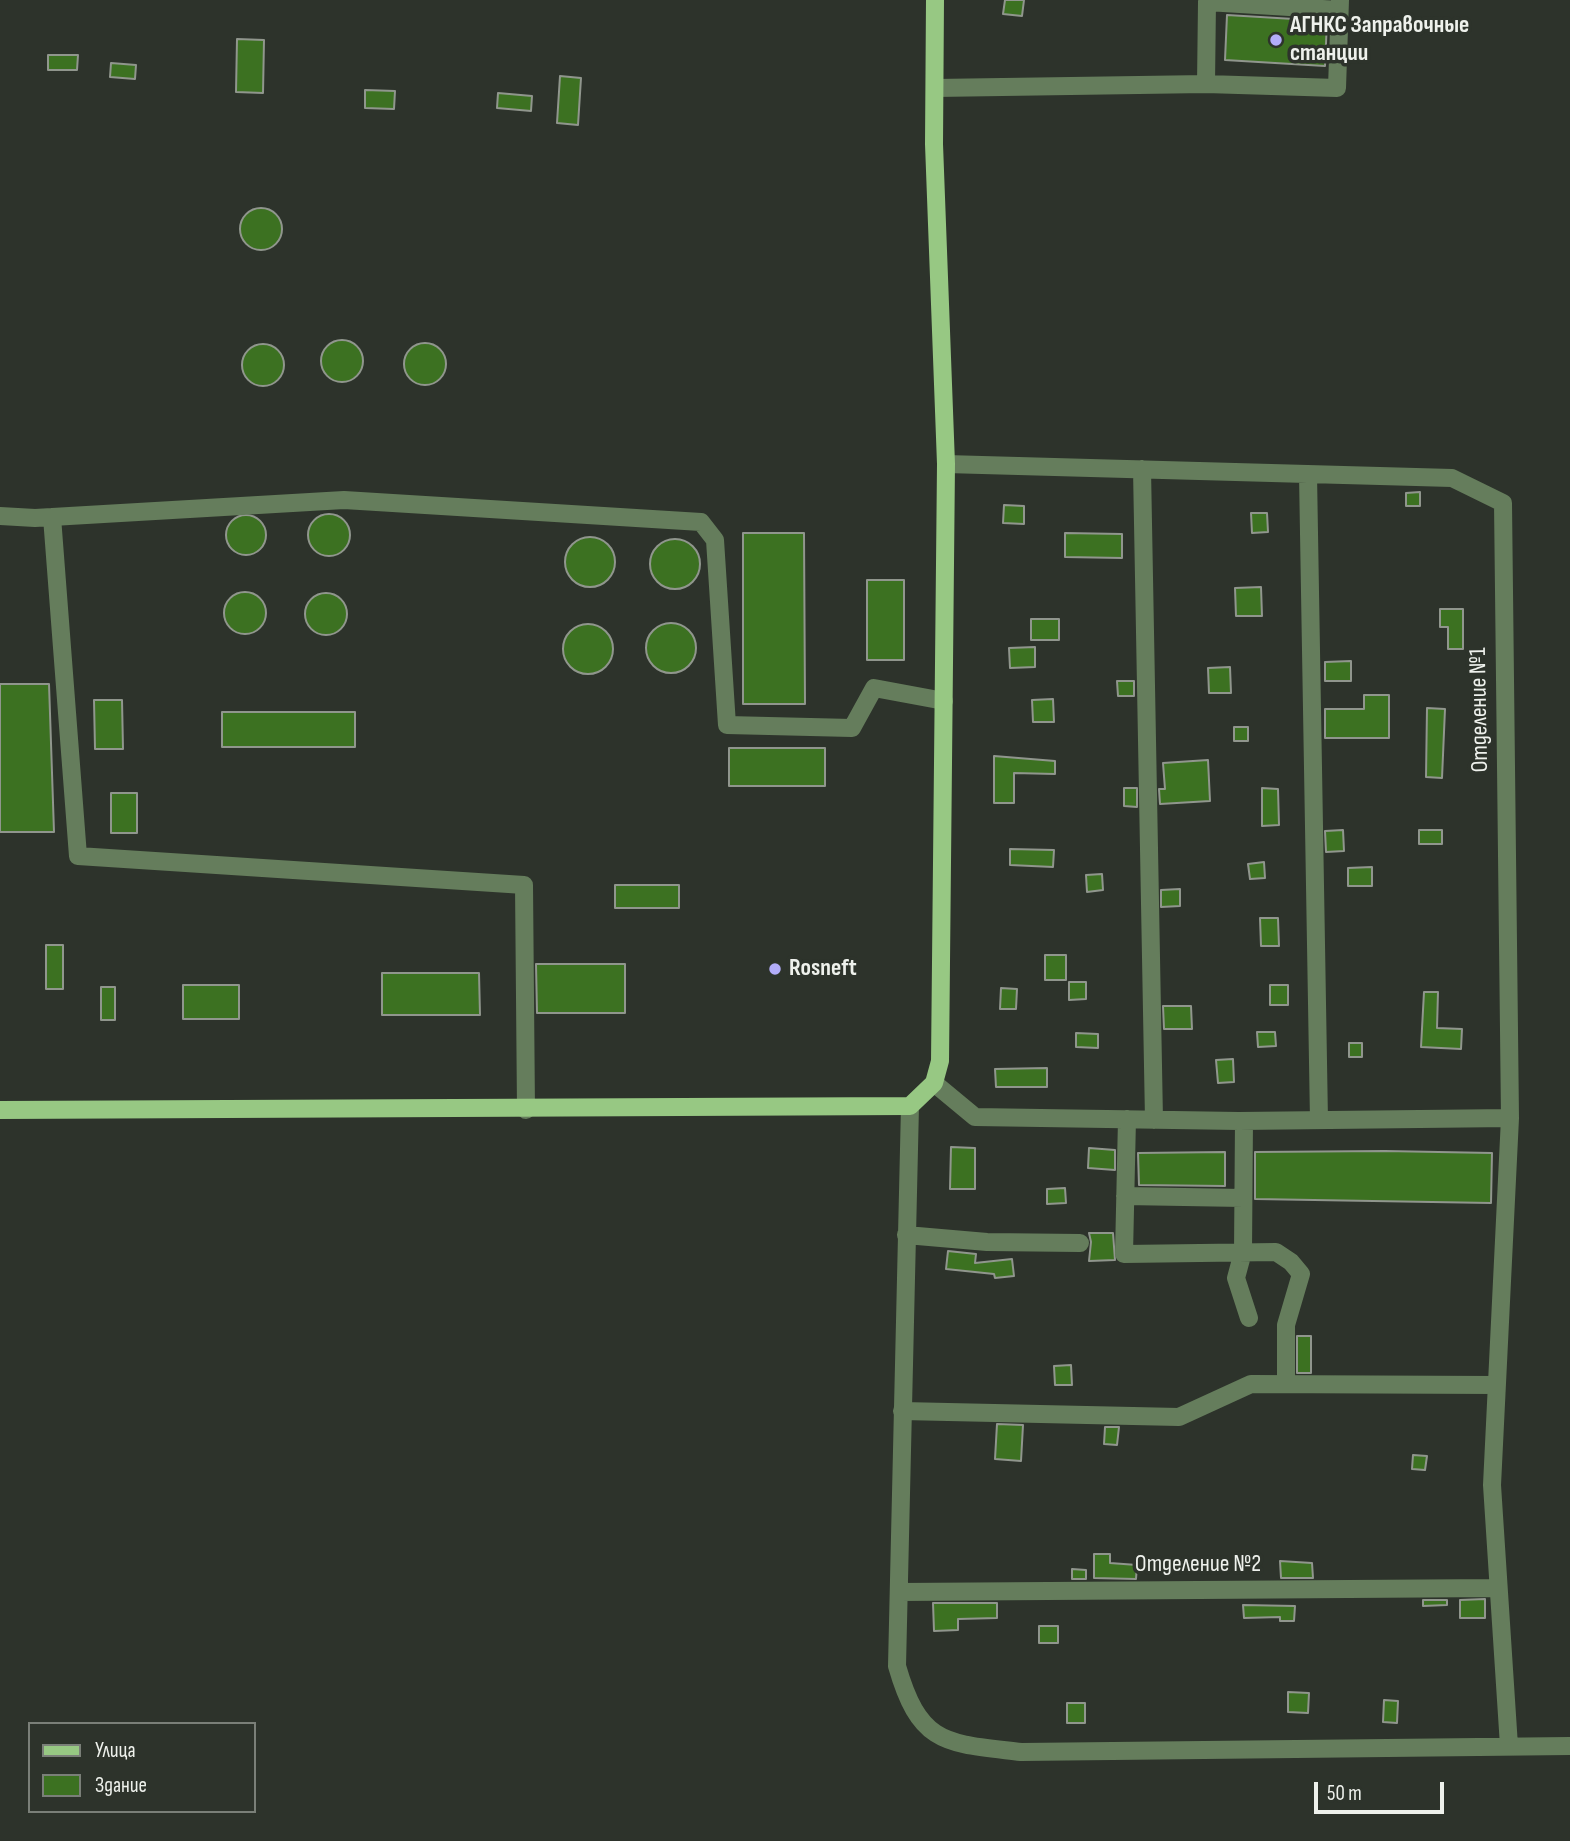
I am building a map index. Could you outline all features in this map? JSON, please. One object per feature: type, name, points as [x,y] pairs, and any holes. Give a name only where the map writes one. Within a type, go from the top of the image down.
[{"type":"main road","points":[[0,1110],[526,1110],[910,1106],[934,1083],[940,1061],[946,464],[934,144],[936,0]]},
{"type":"street","points":[[935,88],[1206,84],[1336,88],[1339,5],[1208,2],[1206,84]]},
{"type":"street","name":"Отделение №1","points":[[946,464],[1452,478],[1503,503],[1510,1118]]},
{"type":"street","points":[[1142,469],[1154,1119]]},
{"type":"street","points":[[1308,474],[1319,1120]]},
{"type":"street","points":[[0,516],[52,517],[344,500],[701,522],[715,540],[727,725],[852,728],[874,688],[944,701]]},
{"type":"street","points":[[52,517],[78,856],[524,885],[526,1110]]},
{"type":"street","points":[[934,1083],[975,1116],[1244,1121],[1510,1118],[1492,1485],[1509,1746]]},
{"type":"street","points":[[910,1106],[897,1666],[906,1696],[918,1719],[939,1738],[967,1745],[1021,1752],[1570,1746]]},
{"type":"street","points":[[1127,1119],[1124,1254],[1276,1252],[1291,1262],[1301,1274],[1286,1325],[1286,1384]]},
{"type":"street","points":[[1244,1121],[1243,1252],[1236,1278],[1249,1318]]},
{"type":"street","points":[[1125,1196],[1243,1198]]},
{"type":"street","points":[[906,1234],[987,1242],[1080,1242]]},
{"type":"street","points":[[902,1410],[1179,1417],[1251,1384],[1497,1385]]},
{"type":"street","name":"Отделение №2","points":[[899,1592],[1498,1588]]},
{"type":"building","points":[[1005,0],[1024,0],[1022,16],[1003,14]]},
{"type":"building","name":"АГНКС Заправочные станции","points":[[1227,15],[1327,21],[1325,66],[1225,60]]},
{"type":"building","points":[[237,39],[264,40],[263,93],[236,92]]},
{"type":"building","points":[[48,55],[78,55],[77,70],[48,70]]},
{"type":"building","points":[[111,63],[136,65],[135,79],[110,77]]},
{"type":"building","points":[[560,76],[581,78],[578,125],[557,123]]},
{"type":"building","points":[[365,90],[395,91],[394,109],[365,108]]},
{"type":"building","points":[[498,93],[532,96],[531,111],[497,108]]},
{"type":"building","points":[[261,208],[276,214],[282,229],[276,244],[261,250],[246,244],[240,229],[246,214]]},
{"type":"building","points":[[342,340],[357,346],[363,361],[357,376],[342,382],[327,376],[321,361],[327,346]]},
{"type":"building","points":[[425,343],[440,349],[446,364],[440,379],[425,385],[410,379],[404,364],[410,349]]},
{"type":"building","points":[[263,344],[278,350],[284,365],[278,380],[263,386],[248,380],[242,365],[248,350]]},
{"type":"building","points":[[1420,492],[1420,506],[1406,506],[1406,493]]},
{"type":"building","points":[[1004,505],[1024,506],[1024,524],[1003,523]]},
{"type":"building","points":[[1251,513],[1267,513],[1268,532],[1252,533]]},
{"type":"building","points":[[329,514],[344,520],[350,535],[344,550],[329,556],[314,550],[308,535],[314,520]]},
{"type":"building","points":[[246,515],[254,516],[260,521],[265,527],[265,543],[260,549],[254,554],[246,555],[238,554],[232,549],[227,543],[226,535],[227,527],[232,521],[238,516]]},
{"type":"building","points":[[743,533],[804,533],[805,704],[743,704]]},
{"type":"building","points":[[1065,533],[1122,534],[1122,558],[1065,557]]},
{"type":"building","points":[[590,537],[607,545],[615,562],[607,579],[590,587],[573,579],[565,562],[573,545]]},
{"type":"building","points":[[675,539],[692,547],[700,564],[692,581],[675,589],[658,581],[650,564],[658,547]]},
{"type":"building","points":[[867,580],[904,580],[904,660],[867,660]]},
{"type":"building","points":[[1261,587],[1262,616],[1236,616],[1235,588]]},
{"type":"building","points":[[245,592],[260,598],[266,613],[260,628],[245,634],[230,628],[224,613],[230,598]]},
{"type":"building","points":[[326,593],[341,599],[347,614],[341,629],[326,635],[311,629],[305,614],[311,599]]},
{"type":"building","points":[[1440,609],[1463,609],[1463,649],[1448,649],[1448,627],[1440,627]]},
{"type":"building","points":[[1031,619],[1059,619],[1059,640],[1031,640]]},
{"type":"building","points":[[671,623],[688,631],[696,648],[688,665],[671,673],[654,665],[646,648],[654,631]]},
{"type":"building","points":[[588,624],[605,632],[613,649],[605,666],[588,674],[571,666],[563,649],[571,632]]},
{"type":"building","points":[[1035,647],[1035,667],[1010,668],[1009,648]]},
{"type":"building","points":[[1351,661],[1351,681],[1325,681],[1325,662]]},
{"type":"building","points":[[1230,667],[1231,693],[1209,693],[1208,668]]},
{"type":"building","points":[[1117,681],[1134,681],[1134,696],[1118,696]]},
{"type":"building","points":[[0,684],[49,684],[54,832],[0,832]]},
{"type":"building","points":[[1364,695],[1389,695],[1389,738],[1325,738],[1325,709],[1364,709]]},
{"type":"building","points":[[1053,699],[1054,722],[1033,722],[1032,700]]},
{"type":"building","points":[[94,700],[122,700],[123,749],[95,749]]},
{"type":"building","points":[[1427,708],[1445,709],[1442,778],[1426,777]]},
{"type":"building","points":[[222,712],[355,712],[355,747],[222,747]]},
{"type":"building","points":[[1234,727],[1248,727],[1248,741],[1234,741]]},
{"type":"building","points":[[729,748],[825,748],[825,786],[729,786]]},
{"type":"building","points":[[994,756],[1055,761],[1055,774],[1014,773],[1014,803],[994,803]]},
{"type":"building","points":[[1208,760],[1210,801],[1160,804],[1159,789],[1165,789],[1163,763]]},
{"type":"building","points":[[1124,788],[1137,788],[1137,807],[1124,806]]},
{"type":"building","points":[[1262,788],[1278,789],[1279,825],[1262,826]]},
{"type":"building","points":[[111,793],[137,793],[137,833],[111,833]]},
{"type":"building","points":[[1343,830],[1344,851],[1326,852],[1325,831]]},
{"type":"building","points":[[1419,830],[1442,830],[1442,844],[1419,844]]},
{"type":"building","points":[[1010,849],[1054,850],[1053,867],[1010,865]]},
{"type":"building","points":[[1264,862],[1265,878],[1250,879],[1248,864]]},
{"type":"building","points":[[1372,867],[1372,886],[1348,886],[1348,868]]},
{"type":"building","points":[[1102,874],[1103,890],[1087,892],[1086,875]]},
{"type":"building","points":[[615,885],[679,885],[679,908],[615,908]]},
{"type":"building","points":[[1180,889],[1180,906],[1161,907],[1161,890]]},
{"type":"building","points":[[1260,918],[1278,918],[1279,946],[1261,946]]},
{"type":"building","points":[[46,945],[63,945],[63,989],[46,989]]},
{"type":"building","points":[[1045,955],[1066,955],[1066,980],[1045,980]]},
{"type":"building","points":[[536,964],[625,964],[625,1013],[537,1013]]},
{"type":"building","points":[[382,973],[479,973],[480,1015],[382,1015]]},
{"type":"building","points":[[1069,982],[1086,982],[1086,999],[1069,1000]]},
{"type":"building","points":[[183,985],[239,985],[239,1019],[183,1019]]},
{"type":"building","points":[[1270,985],[1288,985],[1288,1005],[1270,1005]]},
{"type":"building","points":[[101,987],[115,987],[115,1020],[101,1020]]},
{"type":"building","points":[[1001,988],[1017,989],[1016,1009],[1000,1009]]},
{"type":"building","points":[[1424,992],[1438,992],[1437,1028],[1462,1029],[1461,1049],[1421,1047]]},
{"type":"building","points":[[1163,1006],[1191,1006],[1192,1029],[1164,1029]]},
{"type":"building","points":[[1257,1032],[1275,1032],[1276,1046],[1258,1047]]},
{"type":"building","points":[[1076,1033],[1098,1034],[1098,1048],[1076,1047]]},
{"type":"building","points":[[1349,1043],[1362,1043],[1362,1057],[1349,1057]]},
{"type":"building","points":[[1233,1059],[1234,1082],[1218,1083],[1216,1060]]},
{"type":"building","points":[[1047,1068],[1047,1087],[996,1087],[995,1069]]},
{"type":"building","points":[[951,1147],[975,1148],[975,1189],[950,1189]]},
{"type":"building","points":[[1089,1148],[1115,1150],[1115,1170],[1088,1168]]},
{"type":"building","points":[[1225,1152],[1225,1186],[1139,1185],[1138,1153]]},
{"type":"building","points":[[1255,1152],[1492,1153],[1491,1203],[1255,1199]]},
{"type":"building","points":[[1065,1188],[1066,1203],[1047,1204],[1047,1189]]},
{"type":"building","points":[[1089,1233],[1113,1233],[1115,1260],[1089,1261]]},
{"type":"building","points":[[948,1251],[976,1254],[975,1263],[1012,1259],[1014,1276],[995,1278],[994,1274],[946,1269]]},
{"type":"building","points":[[1297,1336],[1311,1336],[1311,1373],[1297,1373]]},
{"type":"building","points":[[1071,1365],[1072,1385],[1055,1385],[1054,1366]]},
{"type":"building","points":[[997,1424],[1023,1425],[1021,1461],[995,1459]]},
{"type":"building","points":[[1105,1427],[1119,1427],[1117,1445],[1104,1444]]},
{"type":"building","points":[[1413,1455],[1427,1456],[1425,1470],[1412,1469]]},
{"type":"building","points":[[1094,1554],[1110,1554],[1110,1563],[1137,1565],[1136,1579],[1094,1578]]},
{"type":"building","points":[[1280,1561],[1312,1563],[1313,1578],[1281,1578]]},
{"type":"building","points":[[1072,1569],[1086,1570],[1086,1579],[1072,1579]]},
{"type":"building","points":[[1485,1599],[1485,1618],[1460,1618],[1460,1600]]},
{"type":"building","points":[[1423,1600],[1447,1600],[1447,1605],[1423,1606]]},
{"type":"building","points":[[933,1603],[997,1603],[997,1618],[958,1619],[958,1630],[934,1631]]},
{"type":"building","points":[[1243,1605],[1295,1606],[1294,1621],[1280,1621],[1280,1617],[1244,1618]]},
{"type":"building","points":[[1039,1626],[1058,1626],[1058,1643],[1039,1643]]},
{"type":"building","points":[[1288,1692],[1309,1693],[1308,1713],[1288,1712]]},
{"type":"building","points":[[1384,1700],[1398,1701],[1397,1723],[1383,1722]]},
{"type":"building","points":[[1067,1703],[1085,1703],[1085,1723],[1067,1723]]},
{"type":"place","name":"АГНКС Заправочные станции","points":[[1276,40]]},
{"type":"place","name":"Rosneft","points":[[775,969]]}]
